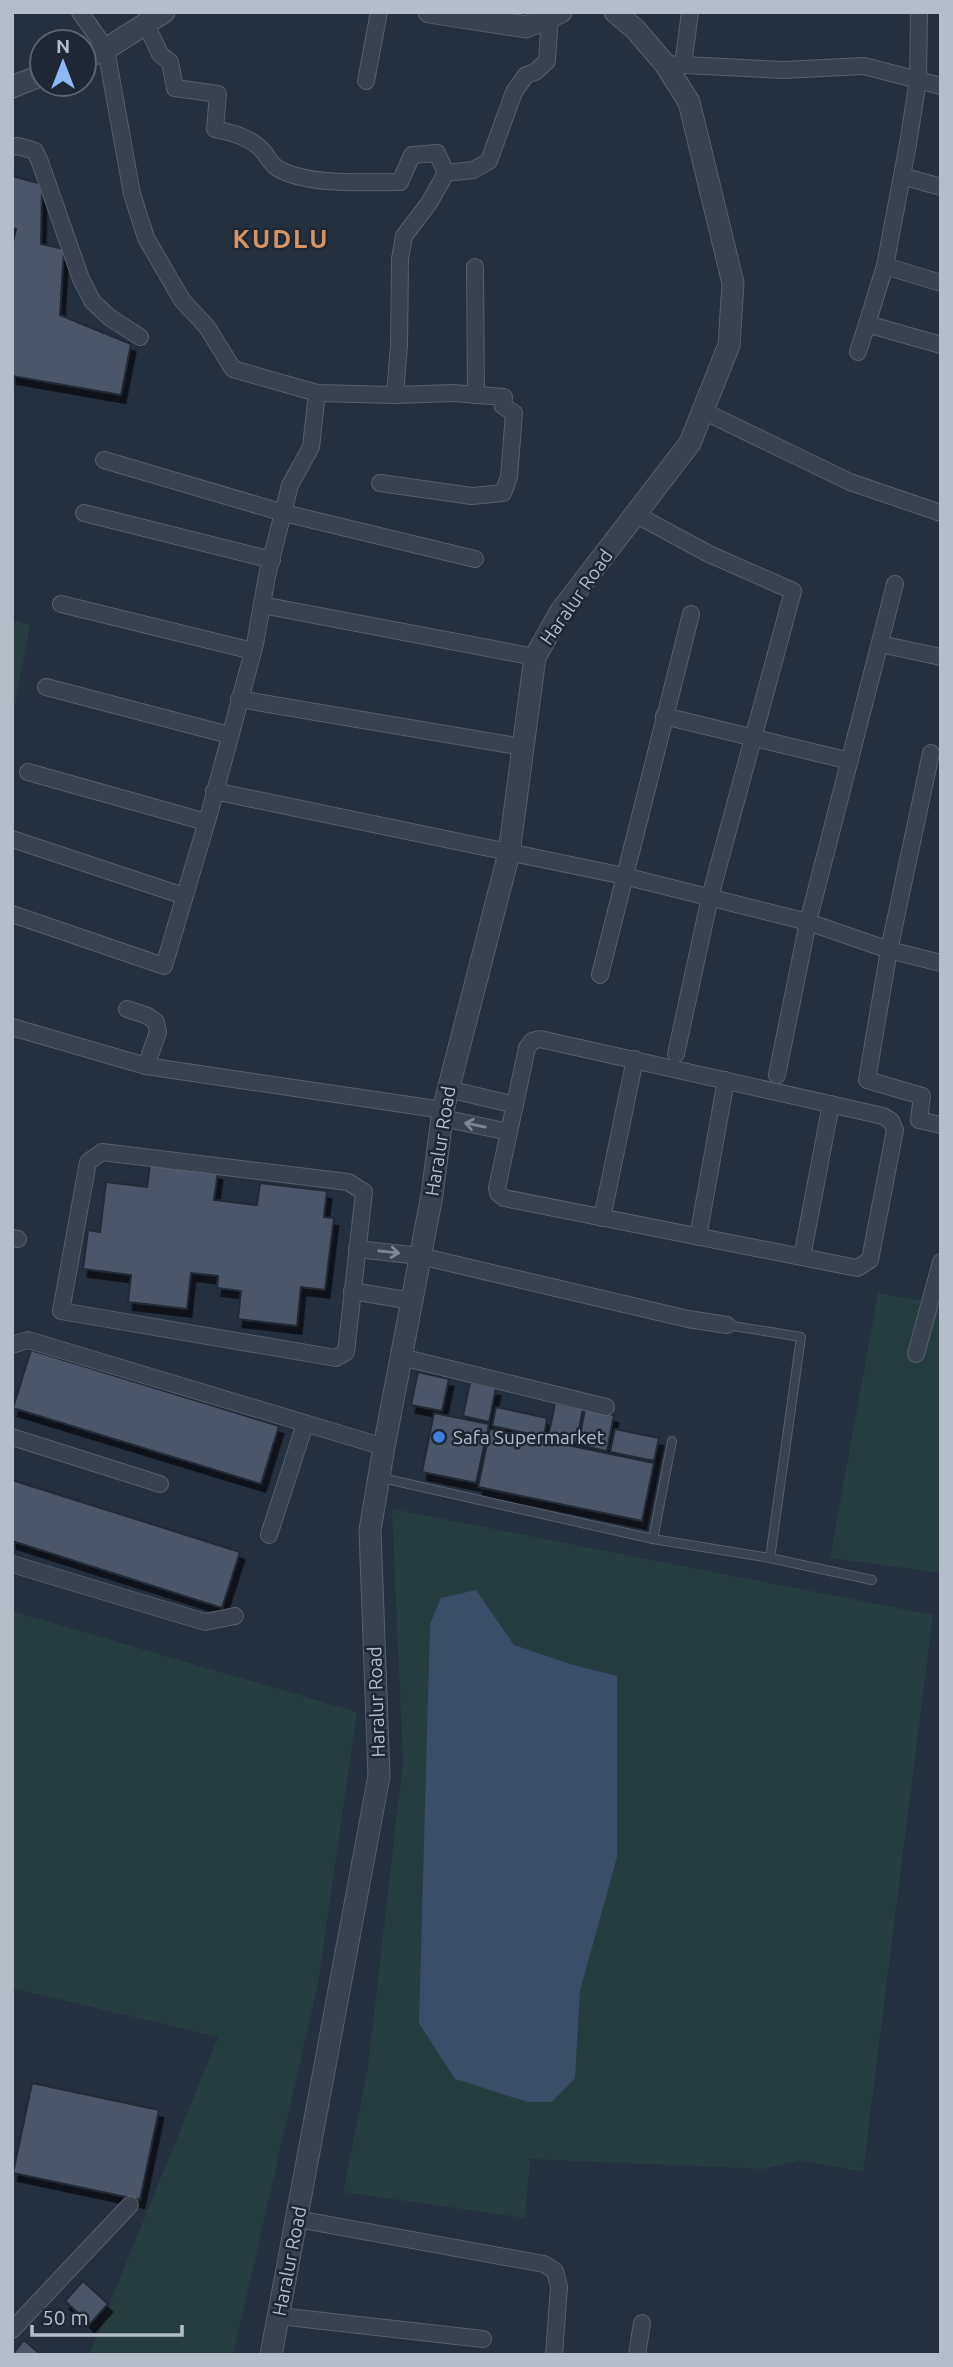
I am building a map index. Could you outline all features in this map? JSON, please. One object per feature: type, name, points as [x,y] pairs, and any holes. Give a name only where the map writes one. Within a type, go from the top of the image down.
[{"type":"street","points":[[366,81],[379,12]]},
{"type":"street","points":[[429,12],[526,27],[555,15]]},
{"type":"street","name":"Haralur Road","points":[[271,2355],[379,1776],[370,1530],[432,1195],[442,1114],[509,853],[535,657],[562,611],[690,443],[729,345],[733,283],[689,102],[674,64],[615,12]]},
{"type":"street","points":[[690,12],[674,64],[783,70],[864,66],[941,86]]},
{"type":"street","points":[[858,352],[885,266],[902,176],[918,80],[919,12]]},
{"type":"street","points":[[81,13],[107,49],[132,194],[146,238],[182,300],[206,327],[233,369],[317,393],[453,393],[504,397],[503,406],[514,413],[509,477],[503,493],[472,496],[380,483]]},
{"type":"street","points":[[446,173],[473,170],[489,161],[514,92],[526,75],[535,72],[547,61],[555,15]]},
{"type":"street","points":[[98,53],[155,18],[160,54],[170,62],[175,88],[218,94],[215,129],[242,136],[262,150],[274,166],[289,174],[329,181],[400,182],[412,155],[437,153],[446,173]]},
{"type":"street","points":[[12,147],[34,151],[40,162],[81,279],[93,302],[109,317],[139,337]]},
{"type":"street","points":[[395,395],[399,345],[400,259],[404,236],[429,203],[446,173]]},
{"type":"street","points":[[902,176],[941,187]]},
{"type":"street","points":[[885,266],[941,283]]},
{"type":"street","points":[[475,267],[476,395]]},
{"type":"street","points":[[867,324],[941,345]]},
{"type":"street","points":[[12,914],[164,965],[253,651],[290,485],[311,447],[317,393]]},
{"type":"street","points":[[703,411],[850,482],[941,513]]},
{"type":"street","points":[[104,460],[284,513],[475,559]]},
{"type":"street","points":[[84,513],[272,560]]},
{"type":"street","points":[[635,514],[709,554],[793,591],[710,897],[676,1054]]},
{"type":"street","points":[[777,1075],[808,922],[895,584]]},
{"type":"street","points":[[61,604],[253,651]]},
{"type":"street","points":[[262,605],[535,657]]},
{"type":"street","points":[[600,975],[691,614]]},
{"type":"street","points":[[880,644],[941,657]]},
{"type":"street","points":[[46,687],[229,735]]},
{"type":"street","points":[[239,699],[522,747]]},
{"type":"street","points":[[664,716],[850,761]]},
{"type":"street","points":[[931,753],[889,950],[867,1080],[922,1096],[919,1120],[941,1125]]},
{"type":"street","points":[[28,772],[206,822]]},
{"type":"street","points":[[214,792],[624,876],[808,922],[889,950],[941,963]]},
{"type":"street","points":[[12,839],[184,896]]},
{"type":"street","points":[[127,1009],[148,1016],[156,1022],[158,1032],[146,1066]]},
{"type":"street","points":[[12,1027],[146,1066],[442,1114],[509,1132]]},
{"type":"street","points":[[540,1039],[635,1059],[883,1116],[891,1121],[895,1130],[870,1260],[857,1268],[504,1198],[498,1193],[527,1048],[532,1041],[540,1039]]},
{"type":"street","points":[[602,1218],[635,1059]]},
{"type":"street","points":[[698,1237],[726,1080]]},
{"type":"street","points":[[448,1088],[515,1105]]},
{"type":"street","points":[[802,1257],[831,1104]]},
{"type":"street","points":[[102,1152],[348,1182],[364,1192],[352,1291],[346,1352],[336,1358],[61,1311],[88,1161],[102,1152]]},
{"type":"street","points":[[357,1249],[420,1256],[688,1319],[727,1325]]},
{"type":"street","points":[[916,1354],[941,1262]]},
{"type":"street","points":[[352,1291],[412,1301]]},
{"type":"street","points":[[12,1345],[28,1340],[384,1447]]},
{"type":"street","points":[[401,1357],[606,1407]]},
{"type":"street","points":[[269,1535],[305,1424]]},
{"type":"street","points":[[12,1437],[160,1484]]},
{"type":"street","points":[[12,1564],[205,1622],[235,1616]]},
{"type":"street","points":[[12,2330],[130,2205]]},
{"type":"street","points":[[297,2219],[544,2264],[555,2270],[559,2287],[554,2355]]},
{"type":"street","points":[[279,2316],[483,2339]]},
{"type":"street","points":[[637,2355],[642,2323]]},
{"type":"lane","points":[[727,1325],[801,1337],[769,1558]]},
{"type":"lane","points":[[653,1539],[672,1441]]},
{"type":"lane","points":[[379,1477],[653,1539],[769,1558],[872,1580]]},
{"type":"green space","points":[[12,620],[30,625],[12,717]]},
{"type":"green space","points":[[878,1293],[941,1304],[941,1573],[830,1558]]},
{"type":"green space","points":[[392,1509],[933,1615],[863,2172],[800,2160],[763,2169],[530,2159],[525,2218],[343,2192],[368,2066],[403,1762]]},
{"type":"green space","points":[[12,1611],[357,1712],[318,1984],[233,2355],[89,2355],[218,2037],[12,1988]]},
{"type":"water","points":[[476,1590],[514,1645],[617,1676],[617,1857],[580,1991],[575,2078],[552,2102],[528,2102],[455,2079],[419,2023],[430,1624],[441,1598]]},
{"type":"building","points":[[12,176],[42,184],[41,244],[64,249],[60,315],[131,344],[121,395],[12,376],[12,246],[16,229],[12,228]]},
{"type":"building","points":[[150,1164],[218,1172],[214,1200],[257,1205],[260,1183],[327,1191],[324,1217],[334,1218],[325,1290],[301,1287],[297,1326],[238,1319],[241,1291],[217,1288],[218,1276],[191,1273],[187,1309],[128,1302],[131,1275],[83,1269],[88,1230],[100,1232],[106,1182],[147,1187]]},
{"type":"building","points":[[31,1350],[279,1426],[261,1484],[13,1408]]},
{"type":"building","points":[[418,1372],[449,1379],[442,1411],[411,1405]]},
{"type":"building","points":[[470,1382],[496,1388],[489,1422],[463,1416]]},
{"type":"building","points":[[555,1403],[583,1409],[576,1444],[548,1438]]},
{"type":"building","points":[[496,1407],[547,1418],[544,1437],[492,1426]]},
{"type":"building","points":[[585,1409],[614,1415],[607,1451],[578,1445]]},
{"type":"building","points":[[434,1413],[489,1424],[476,1483],[422,1472]]},
{"type":"building","points":[[490,1429],[654,1463],[642,1521],[478,1487]]},
{"type":"building","points":[[615,1429],[659,1438],[654,1461],[610,1452]]},
{"type":"building","points":[[12,1480],[240,1552],[222,1608],[12,1541]]},
{"type":"building","points":[[32,2083],[159,2110],[140,2200],[13,2173]]},
{"type":"building","points":[[83,2281],[108,2304],[90,2324],[65,2301]]},
{"type":"building","points":[[24,2340],[41,2355],[12,2355]]},
{"type":"place","name":"Safa Supermarket","points":[[439,1437]]},
{"type":"district","name":"KUDLU","points":[[281,238]]}]
